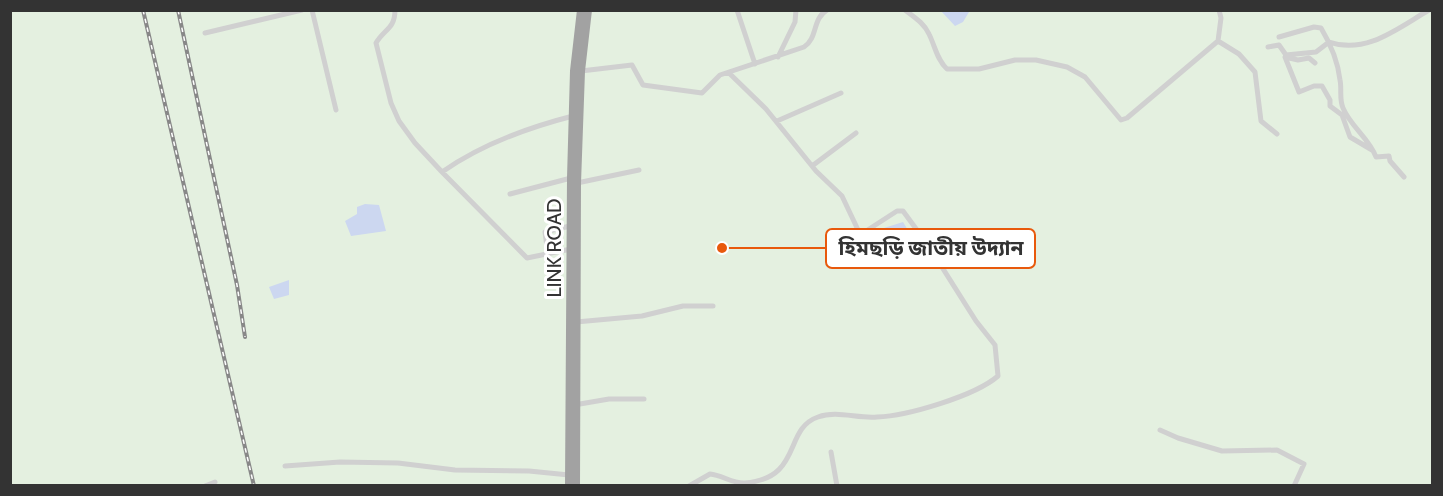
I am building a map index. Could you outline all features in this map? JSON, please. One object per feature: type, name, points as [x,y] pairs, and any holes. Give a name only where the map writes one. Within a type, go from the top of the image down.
[{"type":"highway","name":"LINK ROAD","points":[[569,486],[576,322],[574,71],[581,10]]},
{"type":"highway","name":"LINK ROAD","points":[[576,486],[570,226],[581,71],[588,10]]},
{"type":"street","points":[[205,33],[302,10]]},
{"type":"street","points":[[312,10],[336,110]]},
{"type":"street","points":[[395,10],[395,22],[392,28],[376,44],[391,103],[408,134],[524,256],[530,258],[571,249]]},
{"type":"street","points":[[737,10],[755,64]]},
{"type":"street","points":[[778,57],[795,22],[796,10]]},
{"type":"street","points":[[581,71],[632,65],[643,85],[697,93],[706,91],[717,77],[809,44],[818,18],[827,10]]},
{"type":"street","points":[[905,10],[920,20],[947,69],[979,69],[1015,60],[1036,60],[1067,67],[1085,77],[1121,120],[1127,118],[1218,41],[1221,18],[1219,10]]},
{"type":"street","points":[[1329,42],[1342,47],[1361,45],[1380,38],[1429,10]]},
{"type":"street","points":[[1279,37],[1314,27],[1321,28],[1329,42],[1341,81],[1342,105],[1376,158],[1389,156],[1390,161],[1404,177]]},
{"type":"street","points":[[1218,41],[1239,54],[1255,72],[1261,121],[1277,134]]},
{"type":"street","points":[[1268,47],[1279,45],[1287,55],[1307,54],[1316,52],[1329,42]]},
{"type":"street","points":[[1315,63],[1309,58],[1299,60],[1285,57],[1299,92],[1314,86],[1322,86],[1330,100],[1330,106],[1342,115],[1350,137],[1374,152]]},
{"type":"street","points":[[689,486],[710,474],[746,483],[777,473],[789,459],[802,426],[818,416],[886,416],[949,400],[991,382],[998,376],[995,345],[976,321],[928,244],[903,211],[897,211],[860,233],[842,196],[812,166],[777,121],[729,73]]},
{"type":"street","points":[[777,121],[841,93]]},
{"type":"street","points":[[442,172],[482,147],[534,127],[573,116]]},
{"type":"street","points":[[812,166],[856,133]]},
{"type":"street","points":[[510,194],[639,170]]},
{"type":"street","points":[[548,255],[545,232],[570,226]]},
{"type":"street","points":[[576,322],[642,316],[683,306],[713,306]]},
{"type":"street","points":[[573,405],[609,399],[644,399]]},
{"type":"street","points":[[1160,430],[1178,438],[1222,451],[1277,450],[1304,464],[1294,486]]},
{"type":"street","points":[[831,452],[837,486]]},
{"type":"street","points":[[285,466],[340,462],[398,463],[455,470],[529,471],[569,475]]},
{"type":"street","points":[[205,486],[215,482]]},
{"type":"green space","points":[[10,11],[1432,11],[1432,485],[11,485]]},
{"type":"water","points":[[941,11],[969,12],[963,22],[955,26]]},
{"type":"water","points":[[365,204],[379,205],[386,231],[351,236],[345,221],[357,214],[357,207]]},
{"type":"water","points":[[903,222],[914,240],[908,260],[901,264],[898,260],[893,261],[889,242],[882,233],[884,228]]},
{"type":"water","points":[[289,280],[289,295],[274,299],[269,287]]},
{"type":"railway","points":[[143,10],[254,486]]},
{"type":"railway","points":[[178,10],[237,285],[245,337]]},
{"type":"place","name":"হিমছড়ি জাতীয় উদ্যান","points":[[722,248]]}]
